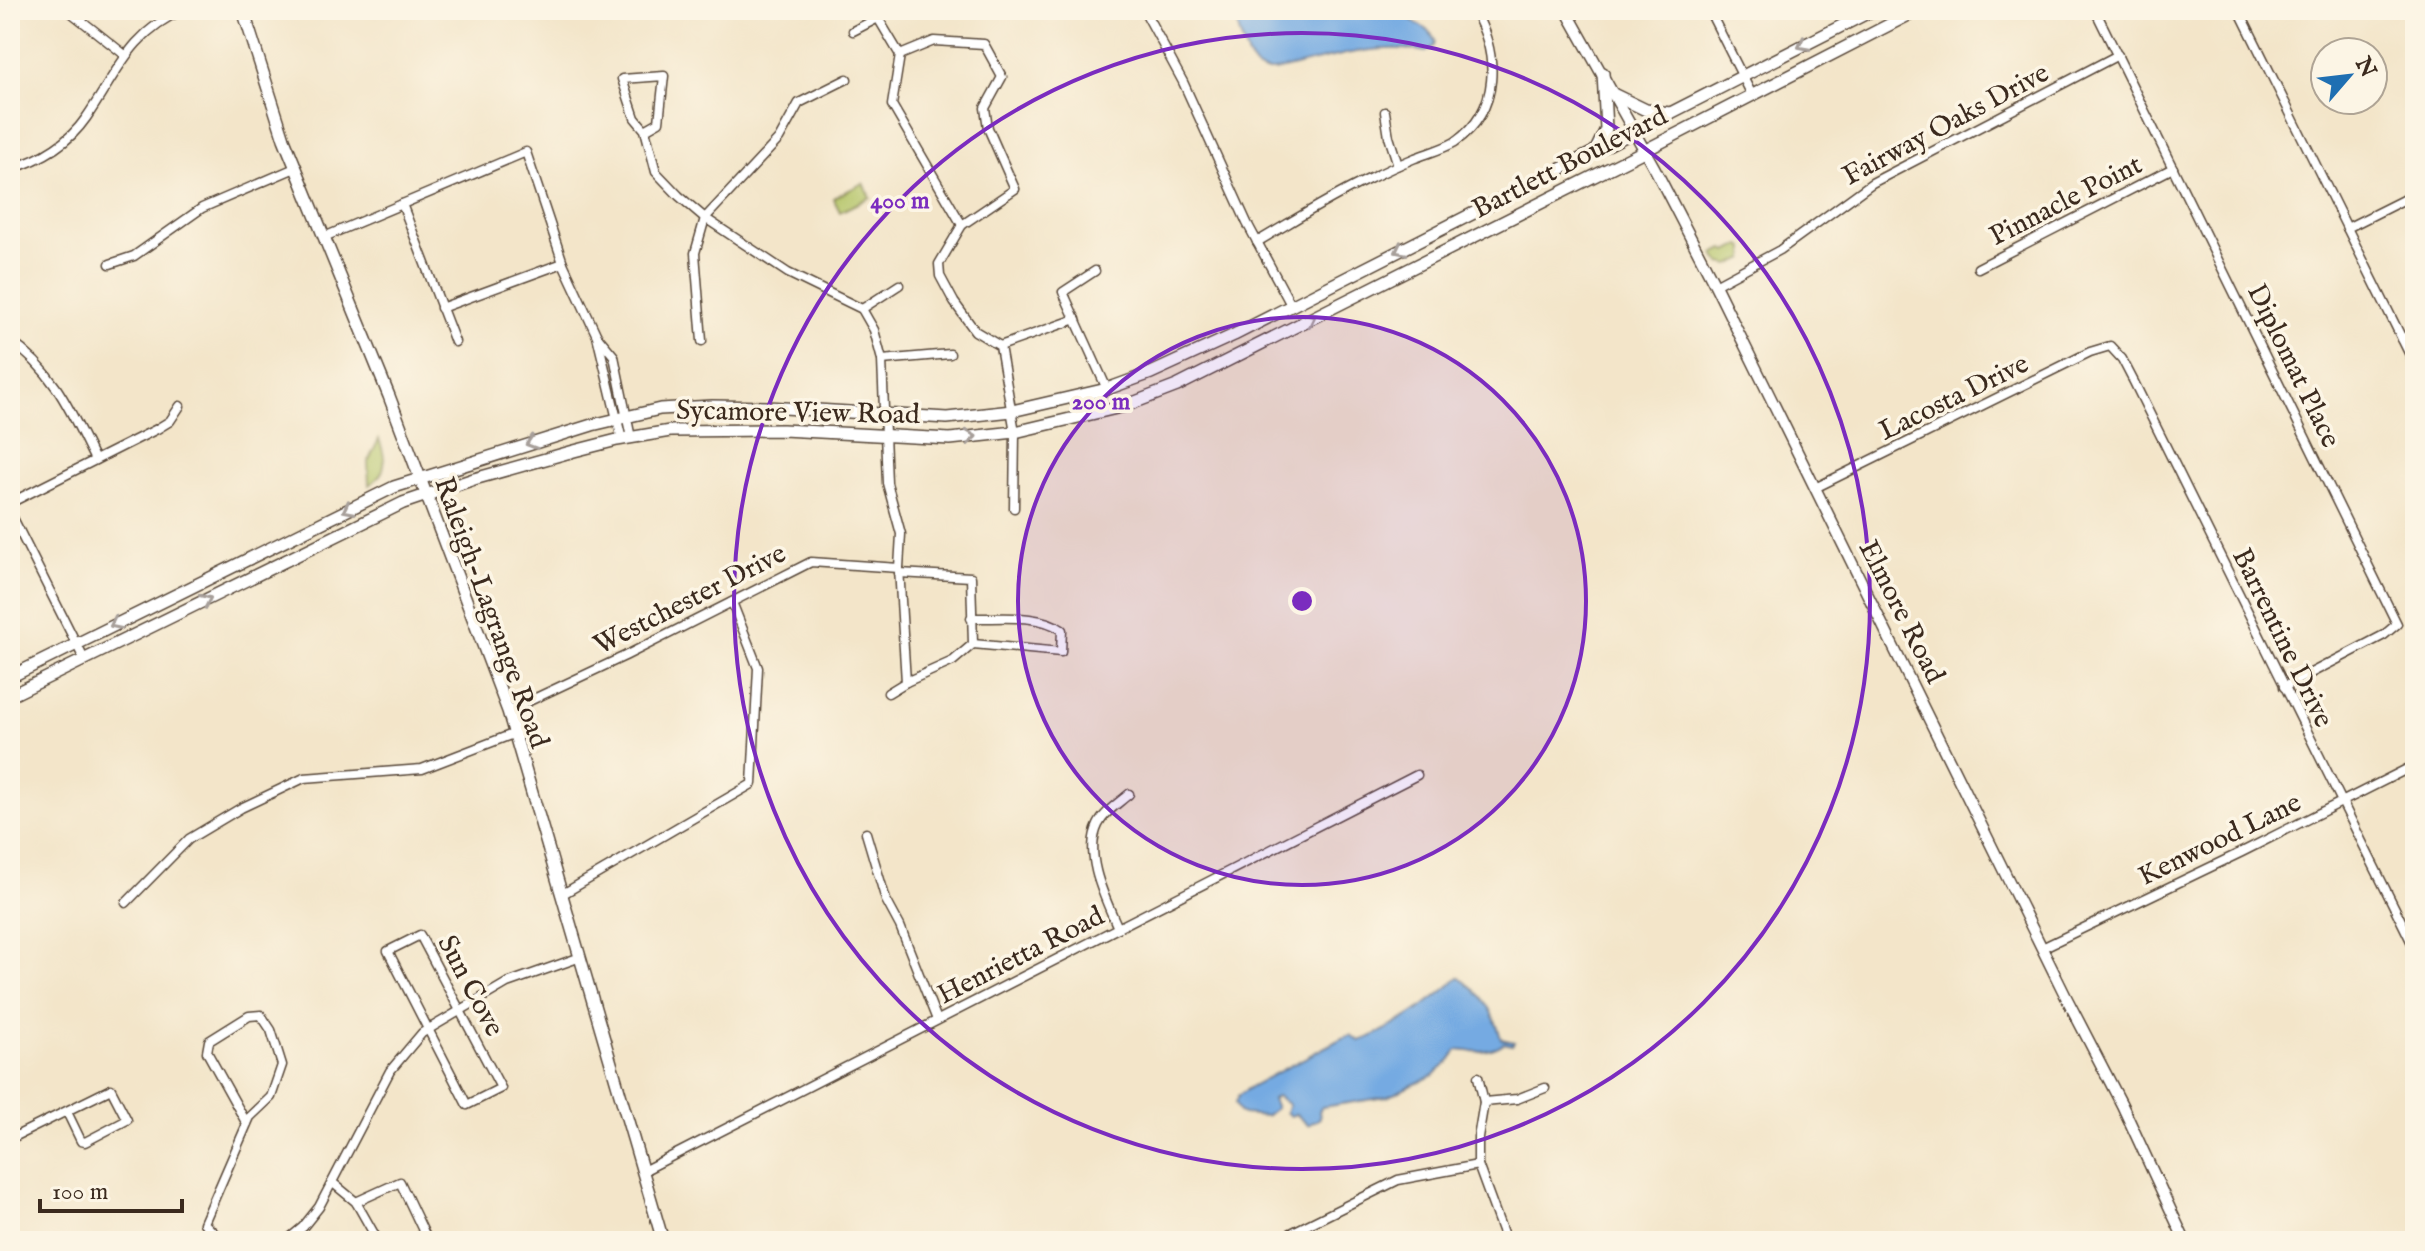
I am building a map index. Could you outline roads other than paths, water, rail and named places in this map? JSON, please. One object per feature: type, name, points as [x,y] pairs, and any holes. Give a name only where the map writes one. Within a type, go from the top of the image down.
[{"type":"main road","name":"Raleigh-Lagrange Road","points":[[243,10],[295,168],[389,396],[508,711],[663,1241]]},
{"type":"main road","name":"Bartlett Boulevard","points":[[1234,335],[1873,10]]},
{"type":"main road","name":"Bartlett Boulevard","points":[[1240,353],[1644,152],[1918,10]]},
{"type":"main road","points":[[1594,152],[1606,129],[1603,73]]},
{"type":"main road","points":[[1613,94],[1646,110],[1670,113]]},
{"type":"main road","points":[[1434,233],[1444,251]]},
{"type":"main road","name":"Sycamore View Road","points":[[10,696],[403,503],[507,470],[574,451],[670,431],[783,430],[950,439],[1107,389],[1234,335]]},
{"type":"main road","name":"Sycamore View Road","points":[[10,677],[394,487],[568,432],[660,409],[712,406],[768,407],[885,419],[1014,421],[1125,406],[1177,386],[1240,353]]},
{"type":"main road","points":[[1166,366],[1177,386]]},
{"type":"main road","points":[[568,432],[574,451]]},
{"type":"main road","points":[[502,453],[507,470]]},
{"type":"street","points":[[68,10],[125,55]]},
{"type":"street","points":[[10,169],[36,159],[67,139],[86,118],[125,55],[143,35],[183,10]]},
{"type":"street","points":[[1144,10],[1183,82],[1257,242],[1291,305]]},
{"type":"street","points":[[1257,242],[1314,208],[1398,165],[1452,144],[1463,135],[1482,112],[1490,91],[1491,49],[1474,10]]},
{"type":"street","name":"Elmore Road","points":[[1567,10],[1715,285],[2122,1105],[2185,1241]]},
{"type":"street","points":[[1709,10],[1752,95]]},
{"type":"street","name":"Diplomat Place","points":[[2095,10],[2397,624],[2384,635],[2284,687]]},
{"type":"street","points":[[2241,14],[2415,365]]},
{"type":"street","points":[[853,31],[878,18],[900,55],[892,105],[962,225]]},
{"type":"street","points":[[900,55],[934,41],[984,44],[1002,77],[985,108],[988,128],[1015,189],[962,225],[939,264],[940,276],[975,331],[1000,346],[1014,421],[1014,508]]},
{"type":"street","name":"Fairway Oaks Drive","points":[[1715,285],[1780,250],[1880,178],[2118,55]]},
{"type":"street","points":[[645,130],[659,122],[664,76],[622,79],[635,118],[645,130],[656,172],[705,218],[788,273],[862,309],[874,330],[882,360],[887,483],[901,534],[899,570],[906,682]]},
{"type":"street","points":[[702,341],[695,253],[705,218],[779,139],[799,103],[847,79]]},
{"type":"street","points":[[1385,112],[1398,165]]},
{"type":"street","points":[[324,237],[526,152],[563,263],[597,336],[614,356],[627,439]]},
{"type":"street","points":[[110,264],[134,256],[202,208],[295,168]]},
{"type":"street","name":"Pinnacle Point","points":[[1978,268],[2173,168]]},
{"type":"street","points":[[2347,228],[2415,194]]},
{"type":"street","points":[[402,204],[455,342]]},
{"type":"street","points":[[441,308],[563,263]]},
{"type":"street","points":[[1095,271],[1063,292],[1107,389]]},
{"type":"street","points":[[862,309],[899,285]]},
{"type":"street","points":[[1000,346],[1076,319]]},
{"type":"street","points":[[2402,339],[2415,333]]},
{"type":"street","points":[[10,341],[35,361],[56,386],[95,460]]},
{"type":"street","name":"Barrentine Drive","points":[[2110,346],[2122,359],[2134,382],[2415,949]]},
{"type":"street","name":"Lacosta Drive","points":[[1815,488],[2090,352],[2110,346]]},
{"type":"street","points":[[882,360],[950,354]]},
{"type":"street","points":[[10,503],[170,421],[180,406]]},
{"type":"street","points":[[10,512],[84,659]]},
{"type":"street","name":"Westchester Drive","points":[[508,711],[811,562],[971,577],[971,618]]},
{"type":"street","points":[[561,895],[752,784],[758,668],[732,602]]},
{"type":"street","points":[[888,693],[953,661],[973,644],[1061,652],[1062,630],[1043,621],[971,618],[973,644]]},
{"type":"street","points":[[126,903],[189,839],[241,808],[304,778],[422,769],[513,734]]},
{"type":"street","name":"Kenwood Lane","points":[[2042,948],[2415,765]]},
{"type":"street","name":"Henrietta Road","points":[[643,1171],[1417,775]]},
{"type":"street","points":[[1118,928],[1102,891],[1094,837],[1103,817],[1129,794]]},
{"type":"street","points":[[866,833],[886,900],[900,926],[937,1020]]},
{"type":"street","name":"Sun Cove","points":[[420,935],[461,1012],[501,1088],[467,1105],[388,951],[420,935]]},
{"type":"street","points":[[286,1241],[311,1217],[333,1183],[401,1055],[427,1030],[507,983],[578,958]]},
{"type":"street","points":[[222,1241],[204,1223],[247,1124],[250,1117],[271,1097],[282,1065],[271,1030],[261,1015],[249,1016],[209,1041],[207,1052],[247,1124]]},
{"type":"street","points":[[1478,1077],[1484,1102],[1478,1138],[1478,1165],[1506,1241]]},
{"type":"street","points":[[1484,1102],[1517,1099],[1545,1088]]},
{"type":"street","points":[[10,1139],[111,1089],[127,1120],[85,1142],[81,1141],[67,1112]]},
{"type":"street","points":[[1275,1241],[1398,1180],[1478,1165]]},
{"type":"street","points":[[356,1202],[400,1182],[428,1241]]},
{"type":"street","points":[[333,1183],[356,1202],[378,1241]]},
{"type":"water","points":[[1235,10],[1396,10],[1430,32],[1435,41],[1426,52],[1368,50],[1264,71],[1255,67],[1248,55]]},
{"type":"water","points":[[1459,977],[1481,996],[1495,1019],[1501,1039],[1514,1042],[1512,1045],[1504,1043],[1481,1051],[1457,1050],[1434,1075],[1387,1097],[1322,1107],[1320,1118],[1308,1125],[1296,1114],[1290,1116],[1286,1112],[1289,1105],[1277,1096],[1272,1099],[1276,1108],[1266,1116],[1239,1112],[1235,1103],[1239,1095],[1252,1086],[1342,1038],[1351,1035],[1359,1041],[1385,1030],[1425,1005]]}]
